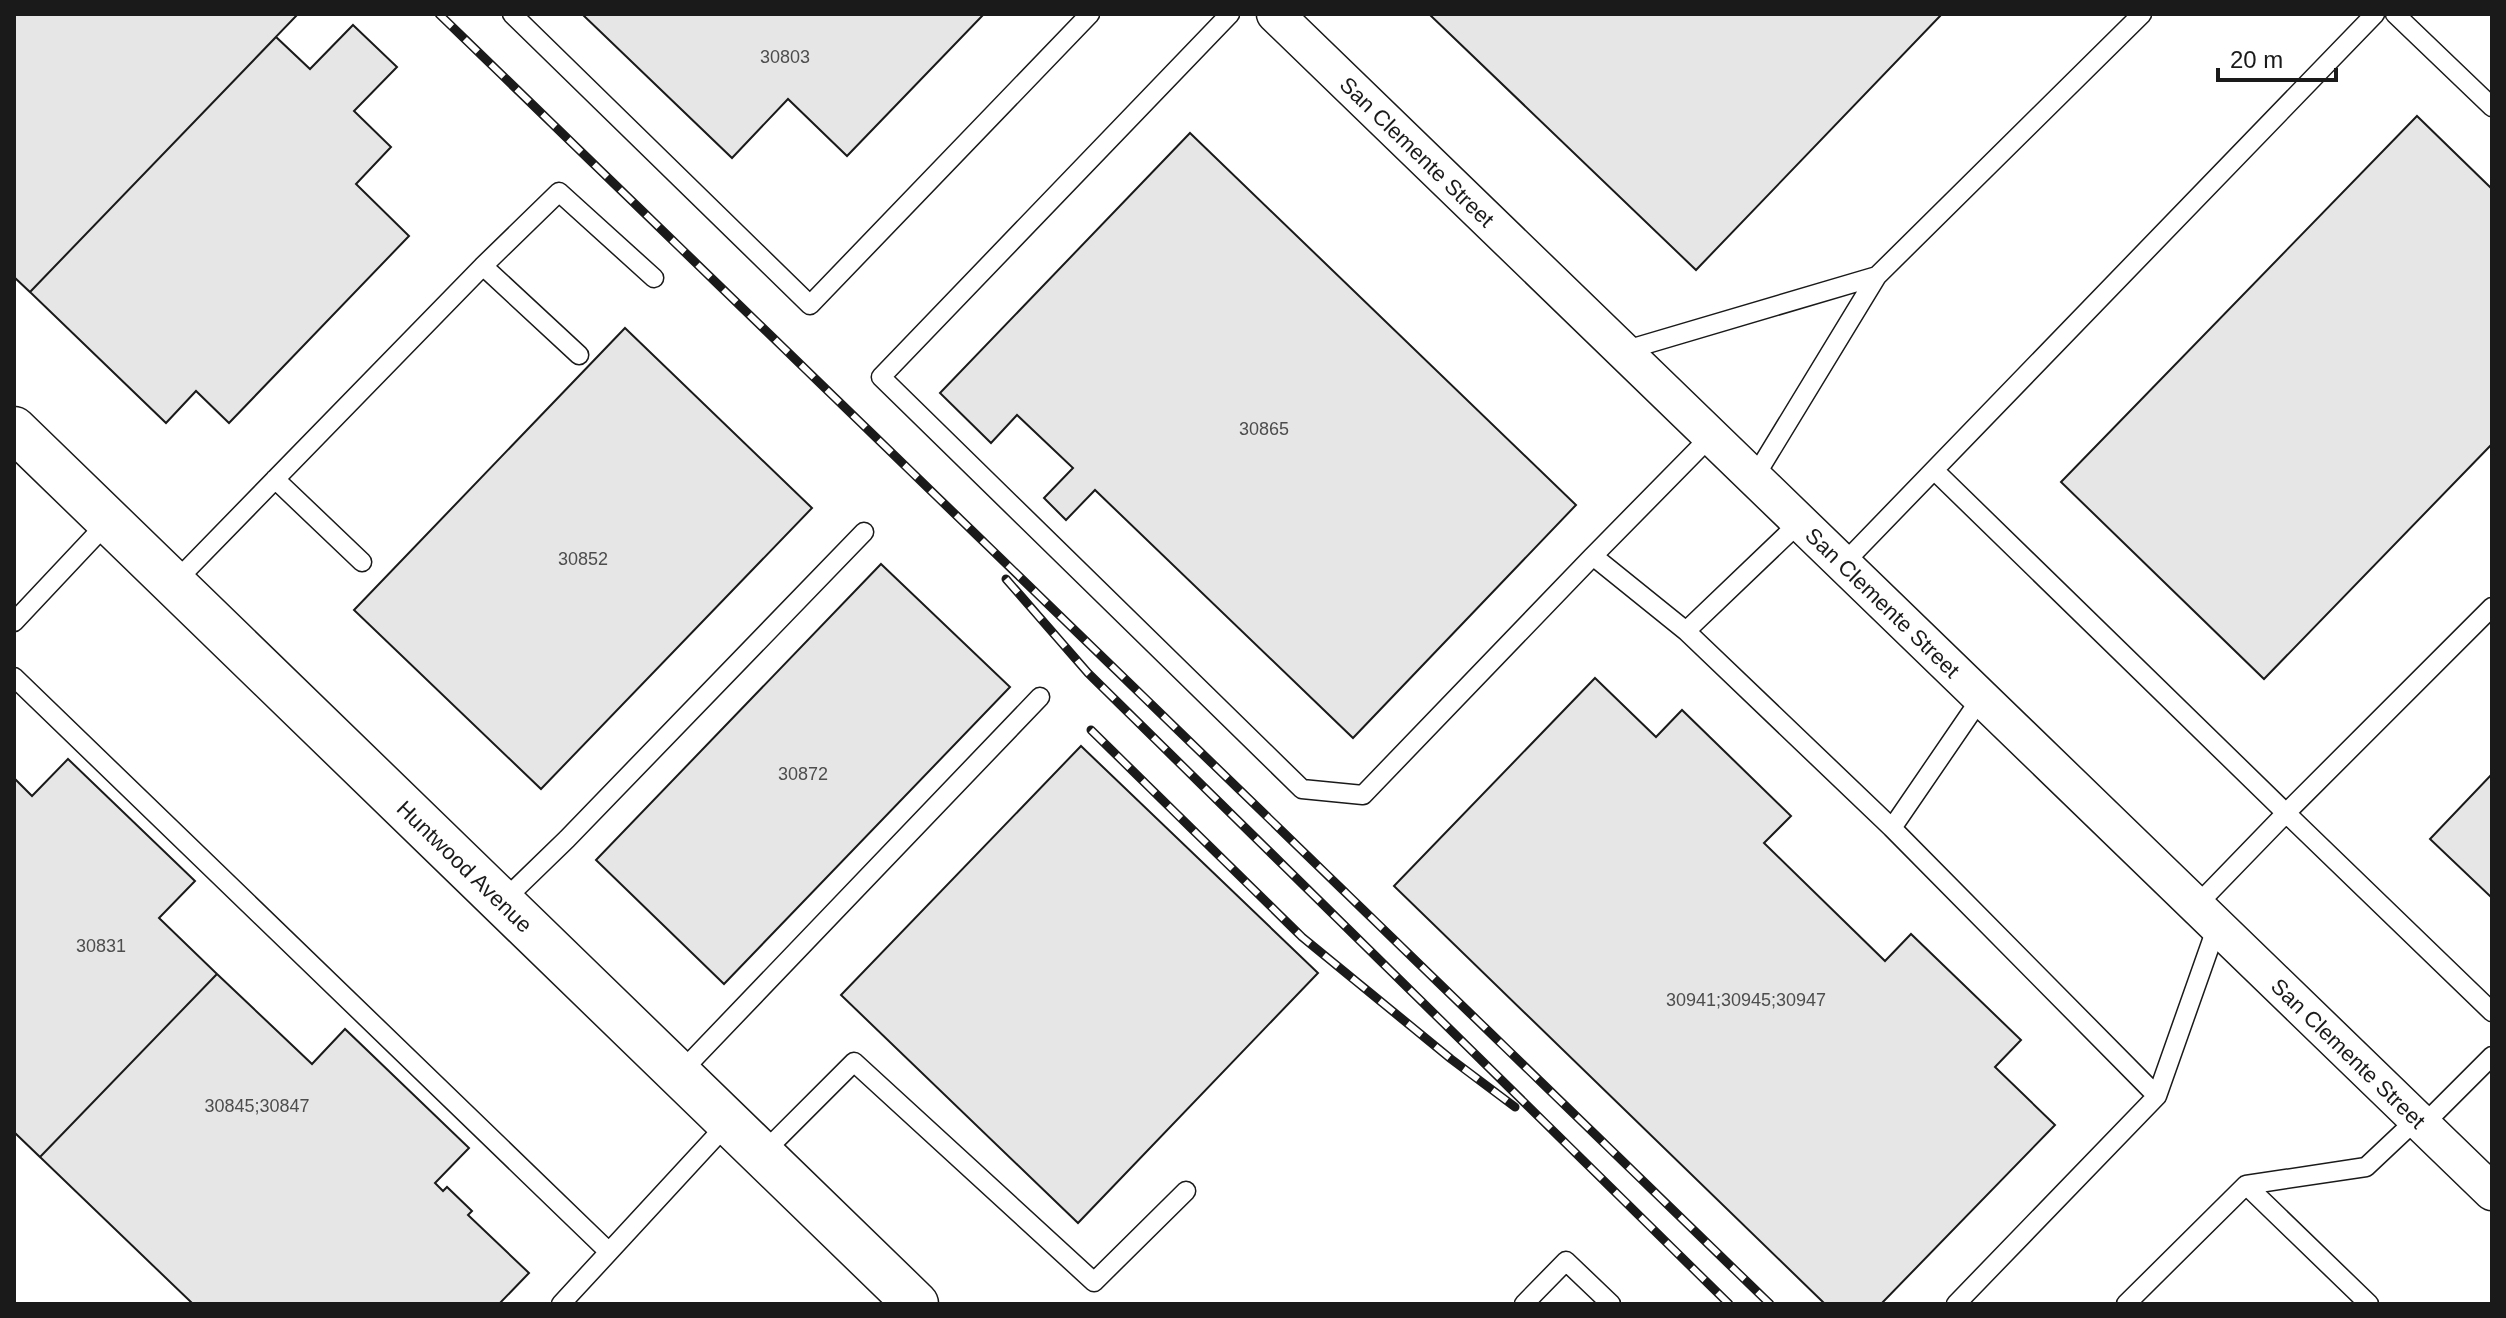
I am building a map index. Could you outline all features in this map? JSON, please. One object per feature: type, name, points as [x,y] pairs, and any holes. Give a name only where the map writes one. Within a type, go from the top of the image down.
[{"type":"street","name":"San Clemente Street","points":[[1275,14],[2492,1192]]},
{"type":"street","name":"Huntwood Avenue","points":[[14,429],[762,1154],[909,1302]]},
{"type":"lane","points":[[512,14],[810,305],[1090,14]]},
{"type":"lane","points":[[1230,14],[881,377],[1302,789],[1363,795],[1711,436]]},
{"type":"lane","points":[[1754,478],[1877,276],[2142,14]]},
{"type":"lane","points":[[1843,564],[2375,14]]},
{"type":"lane","points":[[2395,14],[2492,107]]},
{"type":"lane","points":[[173,584],[559,192],[654,278]]},
{"type":"lane","points":[[483,266],[579,355]]},
{"type":"lane","points":[[1623,351],[1877,276]]},
{"type":"lane","points":[[1934,470],[2492,1012]]},
{"type":"lane","points":[[275,479],[362,562]]},
{"type":"lane","points":[[14,622],[109,521]]},
{"type":"lane","points":[[1686,631],[1800,522]]},
{"type":"lane","points":[[502,902],[567,839],[864,532]]},
{"type":"lane","points":[[1593,556],[1686,631],[1892,828],[2157,1096]]},
{"type":"lane","points":[[1956,1304],[2157,1096],[2206,916],[2286,813],[2492,607]]},
{"type":"lane","points":[[14,677],[609,1252]]},
{"type":"lane","points":[[679,1074],[1040,697]]},
{"type":"lane","points":[[1892,828],[1981,698]]},
{"type":"lane","points":[[2126,1304],[2246,1185],[2366,1167],[2492,1056]]},
{"type":"lane","points":[[762,1154],[854,1062],[1094,1282],[1186,1191]]},
{"type":"lane","points":[[561,1304],[729,1122]]},
{"type":"lane","points":[[2246,1185],[2369,1304]]},
{"type":"lane","points":[[1524,1304],[1566,1261],[1611,1304]]},
{"type":"building","points":[[14,14],[298,14],[30,292],[14,277]]},
{"type":"building","points":[[582,14],[984,14],[847,156],[788,99],[732,158]]},
{"type":"building","points":[[1429,14],[1942,14],[1696,270]]},
{"type":"building","points":[[353,25],[397,67],[354,111],[391,147],[356,184],[409,236],[229,423],[196,391],[166,423],[30,292],[276,37],[310,69]]},
{"type":"building","points":[[2417,116],[2492,189],[2492,444],[2264,679],[2061,482]]},
{"type":"building","points":[[1190,133],[1576,505],[1353,738],[1095,490],[1066,520],[1044,498],[1073,468],[1017,415],[991,443],[940,393]]},
{"type":"building","points":[[625,328],[812,508],[541,789],[354,610]]},
{"type":"building","points":[[881,564],[1010,687],[724,984],[596,860]]},
{"type":"building","points":[[1595,678],[1656,737],[1682,710],[1791,816],[1764,843],[1885,961],[1911,934],[2021,1040],[1995,1067],[2055,1125],[1881,1304],[1825,1304],[1394,886]]},
{"type":"building","points":[[1081,746],[1318,973],[1078,1223],[841,995]]},
{"type":"building","points":[[68,759],[195,881],[159,918],[217,974],[40,1157],[14,1132],[14,778],[32,796]]},
{"type":"building","points":[[2492,774],[2492,898],[2430,839]]},
{"type":"building","points":[[217,974],[312,1064],[345,1029],[469,1148],[435,1183],[443,1191],[447,1187],[472,1211],[468,1215],[529,1273],[499,1304],[193,1304],[40,1157]]},
{"type":"railway","points":[[439,14],[1770,1304]]},
{"type":"railway","points":[[1006,579],[1088,673],[1729,1304]]},
{"type":"railway","points":[[1091,730],[1302,937],[1451,1059],[1515,1107]]}]
